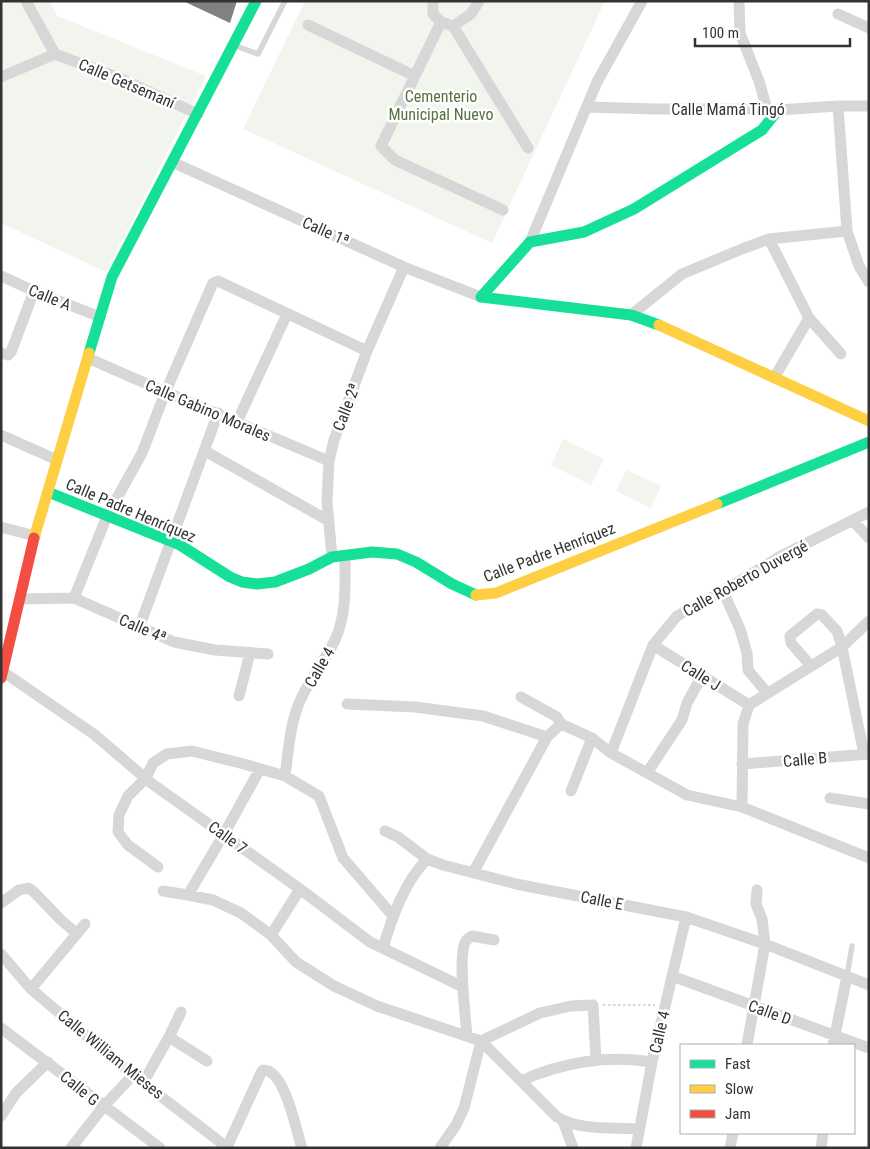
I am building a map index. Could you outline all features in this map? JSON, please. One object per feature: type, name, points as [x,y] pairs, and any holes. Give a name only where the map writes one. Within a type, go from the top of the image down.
[{"type":"street","points":[[1,77],[55,54],[26,1]]},
{"type":"street","points":[[2,674],[35,536],[112,277],[256,1]]},
{"type":"street","points":[[432,1],[433,14],[441,22],[453,26],[528,148]]},
{"type":"street","points":[[453,26],[471,14],[479,1]]},
{"type":"street","points":[[481,297],[530,242],[597,82],[642,1]]},
{"type":"street","points":[[530,242],[584,232],[634,209],[762,130],[773,109],[740,33],[739,1]]},
{"type":"street","points":[[838,14],[869,28]]},
{"type":"street","points":[[441,22],[381,146],[395,160],[503,210]]},
{"type":"street","points":[[308,25],[415,76]]},
{"type":"street","name":"Calle Getsemaní","points":[[55,54],[119,78],[198,114]]},
{"type":"street","points":[[838,106],[847,231],[864,264],[869,282]]},
{"type":"street","name":"Calle Mamá Tingó","points":[[587,107],[773,109],[869,106]]},
{"type":"street","name":"Calle 1ª","points":[[172,162],[404,266],[481,297]]},
{"type":"street","points":[[631,315],[682,274],[769,239],[847,231]]},
{"type":"street","points":[[769,239],[809,318],[841,354]]},
{"type":"street","name":"Calle 2ª","points":[[332,557],[327,501],[329,461],[334,440],[367,351],[404,266]]},
{"type":"street","name":"Calle A","points":[[1,276],[100,317]]},
{"type":"street","points":[[74,598],[107,516],[142,453],[165,393],[214,283],[216,282],[367,351]]},
{"type":"street","points":[[1,353],[8,355],[11,352],[34,291]]},
{"type":"street","points":[[481,297],[631,315],[652,322],[869,421]]},
{"type":"street","points":[[237,422],[287,314]]},
{"type":"street","points":[[774,378],[809,318]]},
{"type":"street","name":"Calle Gabino Morales","points":[[88,358],[165,393],[218,413],[329,461]]},
{"type":"street","points":[[140,628],[218,413]]},
{"type":"street","points":[[1,435],[57,460]]},
{"type":"street","name":"Calle Padre Henríquez","points":[[48,492],[180,545],[230,577],[242,582],[257,584],[275,582],[309,569],[332,557],[372,552],[397,554],[416,562],[452,584],[478,596],[496,592],[869,442]]},
{"type":"street","points":[[205,450],[329,521]]},
{"type":"street","name":"Calle Roberto Duvergé","points":[[611,753],[653,645],[677,616],[723,592],[779,557],[869,512]]},
{"type":"street","points":[[852,520],[869,538]]},
{"type":"street","points":[[1,526],[35,536]]},
{"type":"street","name":"Calle 4","points":[[285,776],[295,714],[308,685],[335,639],[340,624],[345,602],[346,556]]},
{"type":"street","points":[[723,592],[740,629],[747,653],[748,670],[767,693]]},
{"type":"street","name":"Calle 4ª","points":[[20,599],[74,598],[174,642],[215,650],[268,654]]},
{"type":"street","points":[[811,666],[790,640],[790,636],[817,614],[825,617],[837,631],[866,754]]},
{"type":"street","points":[[742,807],[743,724],[749,705],[842,647],[869,621]]},
{"type":"street","name":"Calle J","points":[[653,645],[749,705]]},
{"type":"street","points":[[239,696],[250,653]]},
{"type":"street","name":"Calle 7","points":[[2,674],[95,735],[146,778],[370,942],[463,987]]},
{"type":"street","points":[[646,773],[682,720],[687,703],[702,676]]},
{"type":"street","points":[[521,697],[558,718],[561,724],[592,738],[611,753],[687,795],[742,807],[869,858]]},
{"type":"street","points":[[347,704],[415,708],[483,716],[547,737]]},
{"type":"street","points":[[473,873],[547,737],[561,724]]},
{"type":"street","points":[[571,792],[592,738]]},
{"type":"street","points":[[158,867],[128,845],[118,832],[118,815],[128,796],[146,778],[153,763],[167,754],[192,751],[285,776],[319,796],[343,858],[393,916]]},
{"type":"street","name":"Calle B","points":[[742,764],[866,754]]},
{"type":"street","points":[[188,894],[260,769]]},
{"type":"street","points":[[830,798],[869,804]]},
{"type":"street","points":[[383,948],[393,916],[414,874],[427,859],[398,837],[385,831]]},
{"type":"street","name":"Calle E","points":[[427,859],[516,884],[686,917],[765,944],[869,985]]},
{"type":"street","points":[[1,903],[19,890],[28,888],[60,919],[81,929],[31,990]]},
{"type":"street","points":[[271,935],[300,890]]},
{"type":"street","points":[[747,1044],[765,944],[762,919],[756,904],[757,890]]},
{"type":"street","points":[[163,891],[213,900],[241,913],[271,935],[296,962],[334,986],[377,1006],[481,1041],[563,1121],[590,1126],[639,1129]]},
{"type":"street","name":"Calle 4","points":[[636,1148],[652,1062],[686,917]]},
{"type":"street","points":[[467,1036],[463,987],[463,949],[466,940],[472,936],[494,940]]},
{"type":"street","name":"Calle William Mieses","points":[[1,954],[31,990],[227,1148]]},
{"type":"street","name":"Calle D","points":[[672,976],[754,1006],[834,1041],[849,1044]]},
{"type":"street","points":[[834,1041],[847,976]]},
{"type":"street","points":[[481,1041],[540,1013],[570,1006],[593,1005],[596,1060]]},
{"type":"street","points":[[71,1148],[104,1106],[138,1078],[169,1037],[181,1012]]},
{"type":"street","name":"Calle G","points":[[1,1028],[160,1148]]},
{"type":"street","points":[[169,1037],[206,1062]]},
{"type":"street","points":[[440,1148],[456,1125],[464,1108],[481,1041]]},
{"type":"street","name":"Calle D","points":[[855,1045],[869,1048]]},
{"type":"street","points":[[521,1081],[539,1072],[556,1067],[596,1060],[652,1062]]},
{"type":"street","points":[[1,1116],[16,1093],[48,1062]]},
{"type":"street","points":[[227,1148],[263,1070],[267,1070],[275,1076],[292,1109],[302,1148]]},
{"type":"street","points":[[563,1121],[573,1148]]},
{"type":"street","points":[[730,1148],[732,1134]]},
{"type":"street","points":[[821,1148],[823,1134]]},
{"type":"lane","points":[[234,45],[258,54],[285,1]]},
{"type":"lane","points":[[847,976],[852,946]]},
{"type":"path","points":[[593,1005],[665,1005]]},
{"type":"green space","points":[[1,1],[50,1],[57,16],[206,76],[106,272],[1,223]]},
{"type":"green space","name":"Cementerio Municipal Nuevo","points":[[305,1],[605,1],[492,243],[243,129]]},
{"type":"green space","points":[[563,439],[604,459],[591,485],[551,465]]},
{"type":"green space","points":[[626,470],[661,486],[651,508],[616,491]]},
{"type":"building","points":[[183,1],[237,1],[230,23]]},
{"type":"traffic: fast","points":[[89,353],[112,277],[256,1]]},
{"type":"traffic: fast","points":[[659,325],[631,315],[481,297],[530,242],[584,232],[634,209],[762,130],[778,110]]},
{"type":"traffic: fast","points":[[717,504],[869,442]]},
{"type":"traffic: fast","points":[[48,492],[180,545],[230,577],[242,582],[257,584],[275,582],[309,569],[332,557],[372,552],[397,554],[416,562],[452,584],[476,595]]},
{"type":"traffic: slow","points":[[659,325],[869,421]]},
{"type":"traffic: slow","points":[[34,538],[89,353]]},
{"type":"traffic: slow","points":[[476,595],[496,593],[717,504]]},
{"type":"traffic: jam","points":[[1,678],[34,538]]}]
